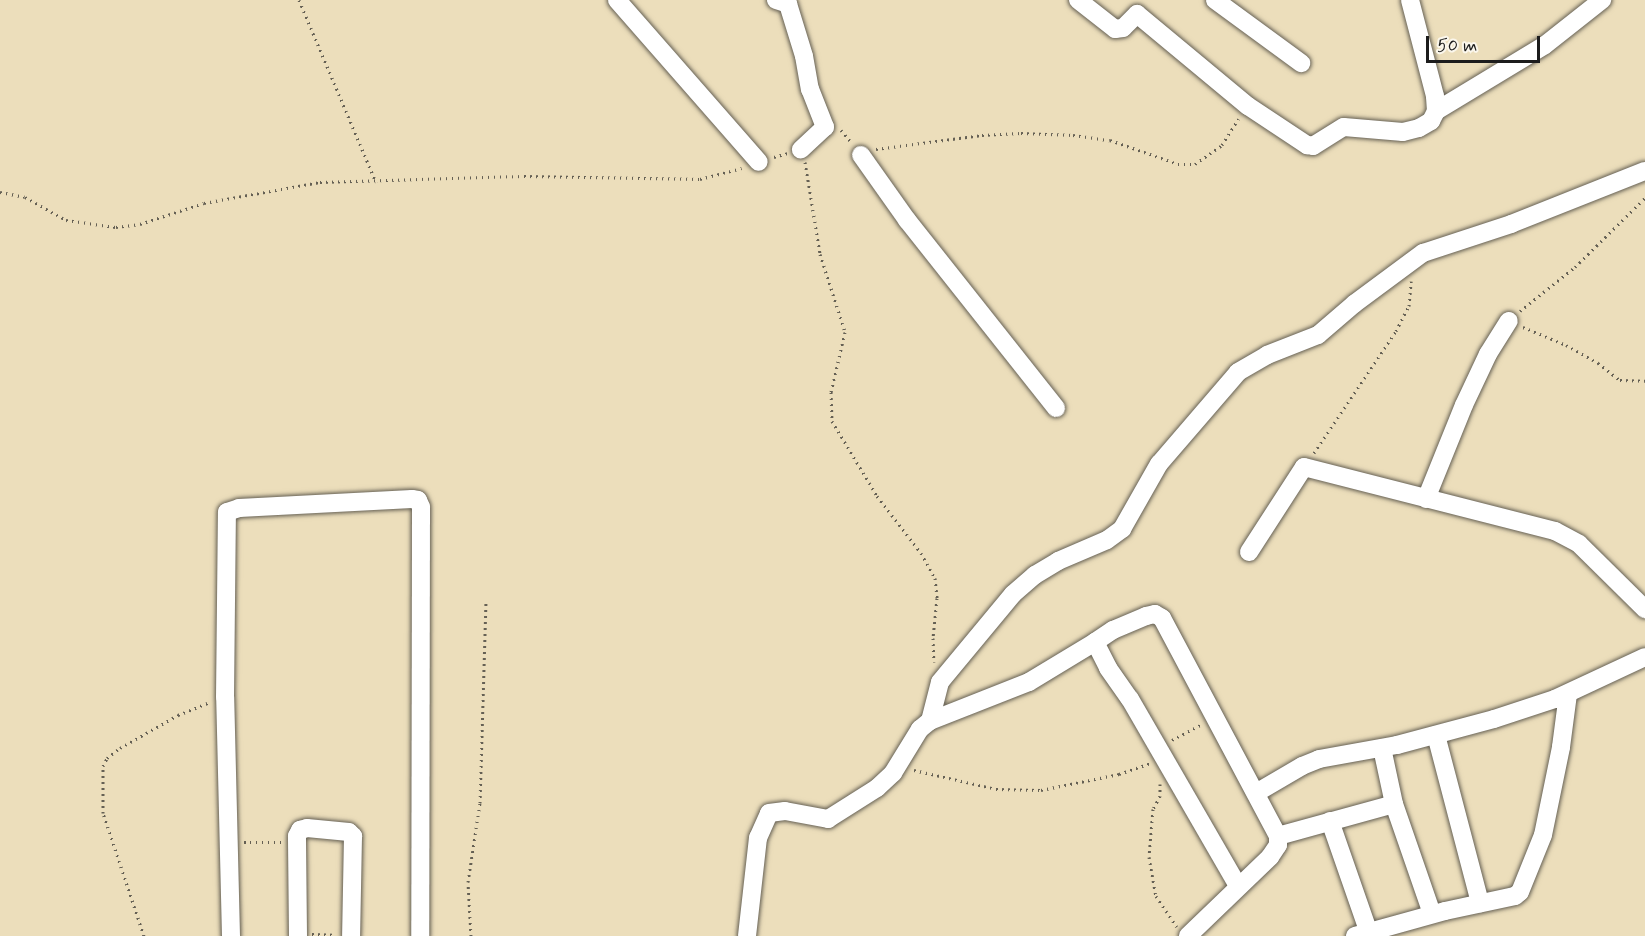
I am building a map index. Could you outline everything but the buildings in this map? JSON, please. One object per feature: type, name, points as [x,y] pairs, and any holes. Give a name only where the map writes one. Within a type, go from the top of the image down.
[{"type":"street","points":[[617,0],[759,162]]},
{"type":"street","points":[[1078,0],[1115,29],[1123,28],[1143,7],[1248,106],[1306,145],[1313,146],[1344,128],[1403,132],[1419,128],[1431,121],[1436,111],[1545,45],[1602,0]]},
{"type":"street","points":[[1215,0],[1301,63]]},
{"type":"street","points":[[1410,0],[1431,74],[1436,111]]},
{"type":"street","points":[[784,1],[804,56],[810,89],[825,127],[801,149]]},
{"type":"street","points":[[861,155],[907,220],[1056,408]]},
{"type":"street","points":[[930,721],[940,682],[1013,594],[1058,561],[1107,540],[1122,529],[1159,464],[1238,372],[1267,355],[1318,335],[1354,304],[1423,253],[1450,242],[1510,224],[1645,171]]},
{"type":"street","points":[[1426,500],[1464,405],[1488,354],[1509,321]]},
{"type":"street","points":[[1249,552],[1304,467],[1426,500],[1555,531],[1579,544],[1645,609]]},
{"type":"street","points":[[231,936],[225,697],[227,512],[239,508],[412,499],[420,502],[420,936]]},
{"type":"street","points":[[747,936],[758,838],[763,822],[769,813],[785,811],[828,819],[877,788],[893,773],[920,729],[930,721],[1029,682],[1113,630],[1146,616],[1158,615],[1216,716],[1278,836],[1278,845],[1270,857],[1184,932]]},
{"type":"street","points":[[1095,642],[1108,668],[1130,699],[1156,761],[1238,886]]},
{"type":"street","points":[[1256,793],[1319,759],[1382,748],[1494,719],[1568,694],[1645,657]]},
{"type":"street","points":[[1330,821],[1364,935],[1432,914],[1515,896],[1520,892],[1528,875],[1543,835],[1561,747],[1568,694]]},
{"type":"street","points":[[1436,735],[1480,903]]},
{"type":"street","points":[[1382,748],[1394,804],[1432,914]]},
{"type":"street","points":[[1278,836],[1394,804]]},
{"type":"street","points":[[298,935],[296,842],[298,833],[307,828],[349,832],[353,836],[351,936]]},
{"type":"path","points":[[299,0],[376,182]]},
{"type":"path","points":[[825,127],[843,131],[861,155],[890,146],[1021,133],[1110,140],[1178,164],[1195,164],[1222,146],[1248,106]]},
{"type":"path","points":[[0,192],[25,197],[66,220],[116,227],[140,224],[204,203],[320,182],[524,176],[700,179],[730,173],[801,149],[808,176],[820,254],[844,332],[831,392],[832,421],[877,496],[921,554],[935,578],[937,598],[933,655],[940,682]]},
{"type":"path","points":[[1645,198],[1575,267],[1530,300],[1509,321],[1566,345],[1598,363],[1620,380],[1645,381]]},
{"type":"path","points":[[1304,467],[1396,331],[1408,306],[1412,261]]},
{"type":"path","points":[[471,936],[468,882],[480,803],[486,603]]},
{"type":"path","points":[[144,936],[103,813],[101,796],[104,762],[120,748],[178,715],[225,697]]},
{"type":"path","points":[[898,765],[948,780],[996,789],[1041,790],[1119,774],[1156,761],[1216,716]]},
{"type":"path","points":[[1160,782],[1160,796],[1152,809],[1149,857],[1156,896],[1171,921],[1184,932]]},
{"type":"path","points":[[229,842],[296,842]]},
{"type":"path","points":[[298,935],[351,936]]}]
